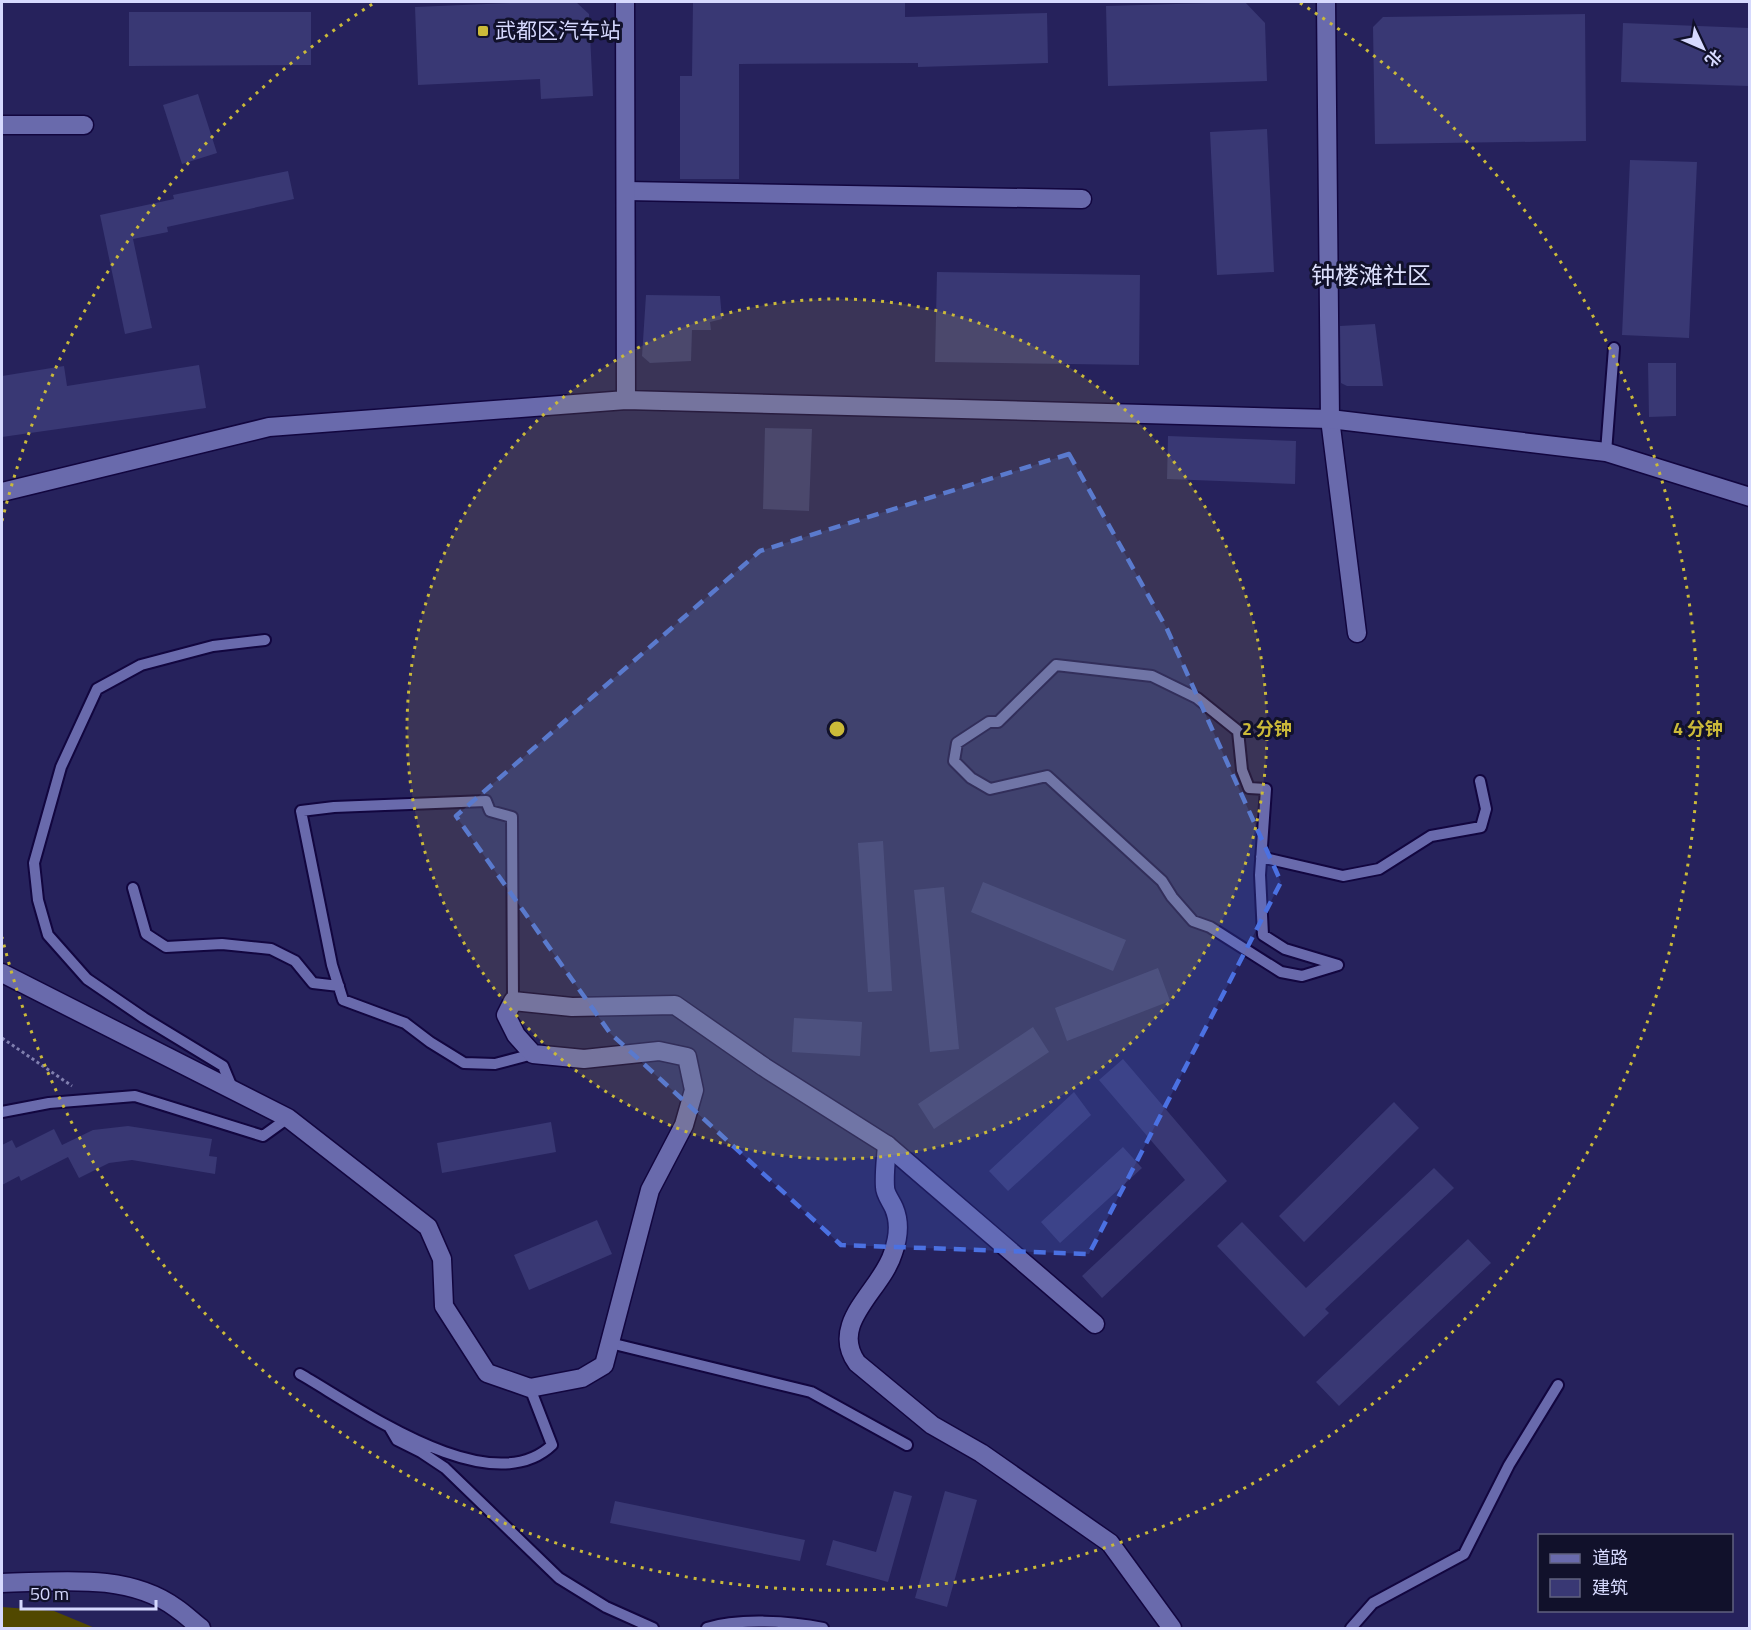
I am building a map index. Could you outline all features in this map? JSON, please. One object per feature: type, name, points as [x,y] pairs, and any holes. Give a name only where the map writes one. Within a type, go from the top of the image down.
[{"type":"street","points":[[625,2],[626,400]]},
{"type":"street","points":[[1326,2],[1330,419],[1357,633]]},
{"type":"street","points":[[2,126],[84,125]]},
{"type":"street","points":[[626,191],[1082,199]]},
{"type":"street","points":[[2,492],[269,427],[626,400],[1330,419],[1606,452],[1749,497]]},
{"type":"street","points":[[2,972],[288,1118],[428,1227],[442,1259],[444,1305],[468,1344],[487,1373],[530,1388],[582,1378],[604,1365],[650,1190],[684,1125],[694,1090],[687,1057],[659,1051],[584,1059],[533,1054],[516,1035],[506,1015],[513,1001],[572,1006],[675,1005],[764,1067],[887,1145],[1095,1324]]},
{"type":"street","points":[[887,1145],[885,1189],[895,1210],[898,1233],[893,1256],[850,1324],[847,1334],[850,1355],[856,1363],[932,1425],[981,1453],[1110,1543],[1172,1629]]},
{"type":"street","points":[[2,1583],[83,1581],[131,1587],[175,1606],[201,1629]]},
{"type":"lane","points":[[1606,452],[1614,348]]},
{"type":"lane","points":[[233,1091],[224,1066],[144,1018],[87,979],[48,935],[38,900],[34,863],[61,767],[97,689],[141,665],[213,646],[265,640]]},
{"type":"lane","points":[[1056,665],[1152,676],[1197,698],[1238,731],[1242,770],[1249,788],[1266,789],[1261,857],[1263,935],[1285,949],[1338,965],[1302,976],[1281,972],[1210,927],[1193,921],[1172,897],[1162,881],[1047,776],[990,789],[971,778],[954,761],[957,743],[989,722],[998,722],[1056,665]]},
{"type":"lane","points":[[1261,857],[1343,876],[1379,869],[1431,836],[1481,827],[1486,809],[1480,781]]},
{"type":"lane","points":[[513,1001],[512,817],[490,812],[486,801],[334,807],[301,811],[343,1000],[405,1023],[464,1063],[495,1064],[533,1054]]},
{"type":"lane","points":[[133,888],[146,934],[166,947],[222,944],[271,949],[295,961],[313,983],[339,986]]},
{"type":"lane","points":[[2,1112],[49,1103],[135,1096],[263,1136],[288,1118]]},
{"type":"lane","points":[[610,1343],[811,1392],[907,1444]]},
{"type":"lane","points":[[300,1374],[423,1445],[471,1459],[505,1465],[541,1456],[552,1445],[530,1388]]},
{"type":"lane","points":[[1351,1629],[1373,1602],[1464,1554],[1509,1465],[1558,1385]]},
{"type":"lane","points":[[390,1428],[397,1440],[445,1468],[559,1578],[606,1607],[653,1629]]},
{"type":"lane","points":[[707,1629],[721,1623],[797,1623],[823,1629]]},
{"type":"path","points":[[2,1038],[92,1099]]},
{"type":"highlighted area","points":[[1069,454],[1167,629],[1281,882],[1089,1254],[841,1245],[610,1033],[456,816],[760,551]]},
{"type":"shaded area","points":[[2,1607],[54,1611],[95,1628],[2,1628]]},
{"type":"building","points":[[576,2],[589,14],[593,96],[541,99],[540,79],[418,85],[415,7]]},
{"type":"building","points":[[693,2],[905,2],[905,17],[1047,13],[1048,63],[918,67],[918,63],[739,64],[739,179],[680,179],[680,76],[692,76]]},
{"type":"building","points":[[1245,2],[1265,23],[1267,81],[1108,86],[1106,6]]},
{"type":"building","points":[[129,12],[311,12],[311,65],[129,66]]},
{"type":"building","points":[[1585,14],[1586,141],[1375,144],[1373,27],[1383,17]]},
{"type":"building","points":[[1623,23],[1749,28],[1749,86],[1621,82]]},
{"type":"building","points":[[198,94],[217,153],[182,164],[163,105]]},
{"type":"building","points":[[1267,129],[1274,272],[1217,275],[1210,132]]},
{"type":"building","points":[[1630,160],[1697,162],[1689,338],[1622,335]]},
{"type":"building","points":[[288,171],[294,199],[167,227],[168,232],[133,239],[152,328],[125,334],[100,215],[174,199],[173,195]]},
{"type":"building","points":[[937,272],[1140,275],[1139,365],[935,362]]},
{"type":"building","points":[[646,295],[720,296],[722,319],[710,322],[711,330],[692,330],[691,361],[650,363],[642,356]]},
{"type":"building","points":[[1375,324],[1383,386],[1347,386],[1341,383],[1340,326]]},
{"type":"building","points":[[1648,363],[1676,363],[1676,416],[1649,417]]},
{"type":"building","points":[[199,365],[206,408],[2,437],[2,376],[64,366],[67,386]]},
{"type":"building","points":[[765,428],[812,429],[809,511],[763,509]]},
{"type":"building","points":[[1168,436],[1296,441],[1295,484],[1167,479]]},
{"type":"building","points":[[883,841],[892,991],[868,992],[858,843]]},
{"type":"building","points":[[983,882],[1126,940],[1113,971],[971,912]]},
{"type":"building","points":[[944,887],[959,1049],[930,1052],[914,890]]},
{"type":"building","points":[[1158,968],[1170,1001],[1067,1041],[1055,1008]]},
{"type":"building","points":[[794,1018],[862,1022],[860,1056],[792,1052]]},
{"type":"building","points":[[1033,1027],[1049,1052],[934,1129],[918,1104]]},
{"type":"building","points":[[1123,1059],[1227,1181],[1102,1298],[1082,1276],[1185,1180],[1099,1080]]},
{"type":"building","points":[[1074,1092],[1091,1115],[1008,1191],[989,1171]]},
{"type":"building","points":[[1394,1102],[1419,1128],[1304,1242],[1279,1216]]},
{"type":"building","points":[[551,1122],[556,1152],[442,1173],[437,1143]]},
{"type":"building","points":[[128,1126],[212,1139],[209,1156],[217,1157],[215,1174],[132,1160],[109,1163],[79,1178],[68,1157],[21,1181],[19,1176],[2,1185],[2,1145],[12,1140],[16,1148],[54,1129],[62,1145],[93,1130]]},
{"type":"building","points":[[1123,1147],[1142,1168],[1060,1243],[1041,1222]]},
{"type":"building","points":[[1434,1168],[1454,1188],[1325,1309],[1329,1313],[1304,1337],[1217,1246],[1242,1222],[1306,1288]]},
{"type":"building","points":[[597,1220],[612,1254],[529,1290],[514,1255]]},
{"type":"building","points":[[1468,1239],[1491,1263],[1339,1406],[1316,1382]]},
{"type":"building","points":[[894,1491],[912,1496],[888,1582],[826,1565],[833,1540],[876,1552]]},
{"type":"building","points":[[945,1491],[977,1500],[947,1607],[915,1598]]},
{"type":"building","points":[[615,1501],[805,1540],[800,1561],[610,1523]]},
{"type":"place","name":"武都区汽车站","points":[[483,31]]},
{"type":"district","name":"钟楼滩社区","points":[[1371,276]]}]
